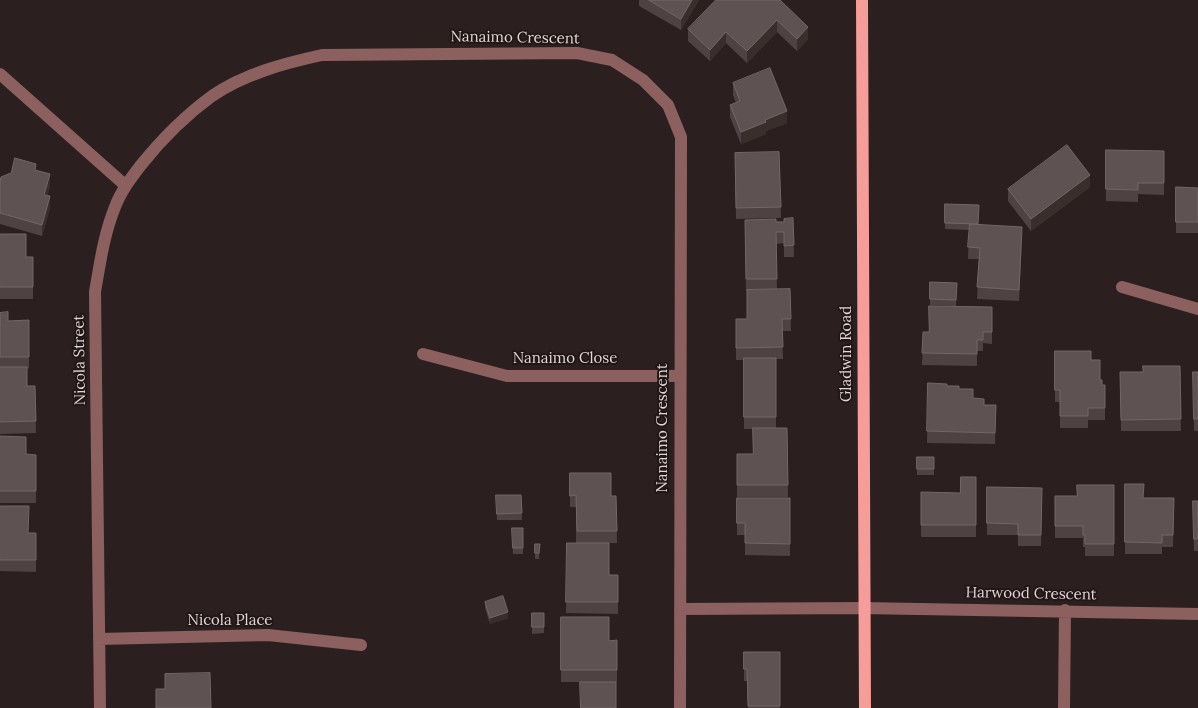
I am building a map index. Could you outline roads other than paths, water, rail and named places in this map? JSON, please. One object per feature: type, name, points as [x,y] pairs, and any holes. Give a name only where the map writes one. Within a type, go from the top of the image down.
[{"type":"main road","name":"Gladwin Road","points":[[862,0],[863,608],[865,708]]},
{"type":"street","name":"Nanaimo Crescent","points":[[126,186],[154,149],[184,120],[213,96],[250,76],[290,62],[322,54],[577,53],[612,60],[643,80],[668,105],[680,137],[680,708]]},
{"type":"street","points":[[0,74],[126,186]]},
{"type":"street","name":"Nicola Street","points":[[100,708],[95,292],[107,229],[115,205],[126,186]]},
{"type":"street","points":[[1122,287],[1198,309]]},
{"type":"street","name":"Nanaimo Close","points":[[423,354],[507,376],[679,376]]},
{"type":"street","points":[[680,609],[863,608]]},
{"type":"street","name":"Harwood Crescent","points":[[863,608],[1065,610],[1198,614]]},
{"type":"street","points":[[1064,708],[1065,610]]},
{"type":"street","name":"Nicola Place","points":[[99,639],[268,635],[361,645]]}]
